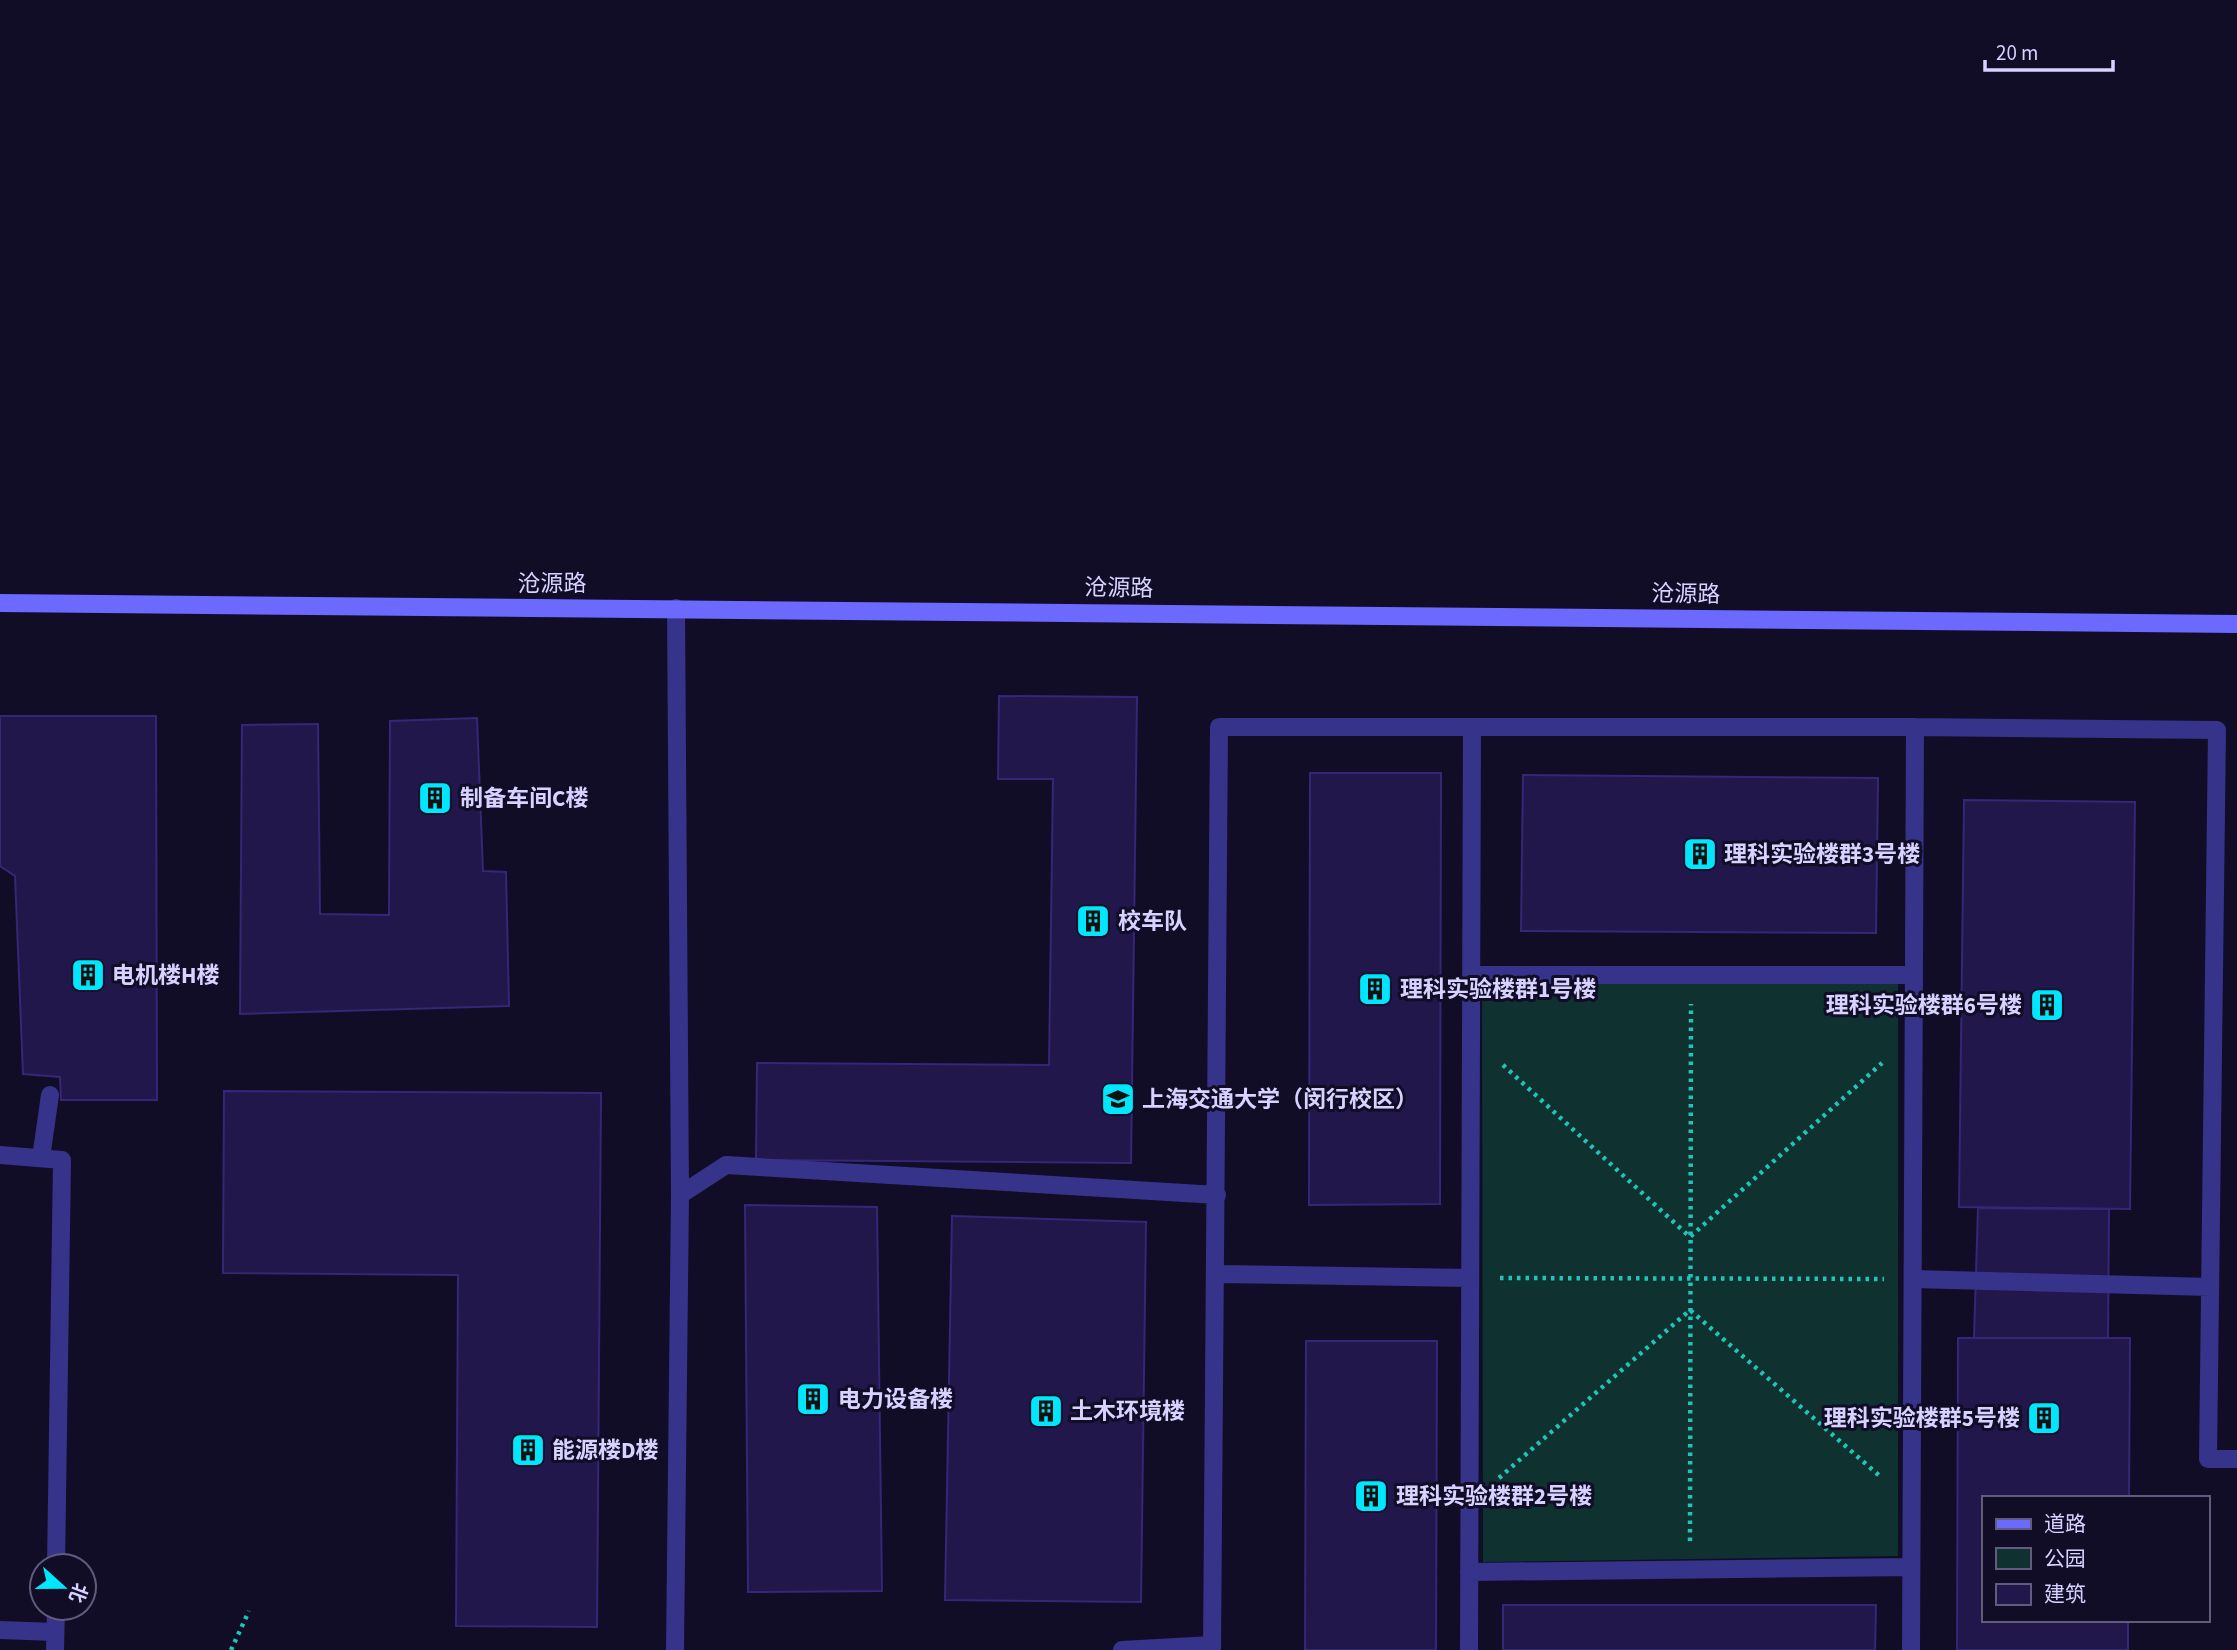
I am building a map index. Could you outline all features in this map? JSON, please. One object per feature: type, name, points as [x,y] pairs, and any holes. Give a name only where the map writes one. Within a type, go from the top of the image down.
[{"type":"street","name":"沧源路","points":[[0,603],[2237,624]]},
{"type":"lane","points":[[675,1650],[680,1195],[676,608]]},
{"type":"lane","points":[[1122,1650],[1212,1647],[1217,1274],[1219,727],[2217,730],[2208,1459],[2237,1459]]},
{"type":"lane","points":[[1469,1650],[1472,727]]},
{"type":"lane","points":[[1911,1650],[1915,727]]},
{"type":"lane","points":[[1471,975],[1914,975]]},
{"type":"lane","points":[[41,1158],[50,1095]]},
{"type":"lane","points":[[0,1155],[62,1160],[56,1552]]},
{"type":"lane","points":[[680,1195],[726,1166],[1217,1195]]},
{"type":"lane","points":[[1217,1274],[1470,1278]]},
{"type":"lane","points":[[1913,1279],[2210,1287]]},
{"type":"lane","points":[[1469,1572],[1911,1567]]},
{"type":"lane","points":[[0,1630],[55,1641],[56,1622]]},
{"type":"path","points":[[1690,1569],[1691,975]]},
{"type":"path","points":[[1690,1237],[1914,1034]]},
{"type":"path","points":[[1471,1036],[1690,1237]]},
{"type":"path","points":[[1470,1278],[1913,1279]]},
{"type":"path","points":[[1469,1504],[1690,1310]]},
{"type":"path","points":[[1690,1310],[1911,1504]]},
{"type":"path","points":[[231,1650],[249,1611]]},
{"type":"green space","points":[[1482,980],[1898,984],[1898,1556],[1483,1562]]},
{"type":"building","name":"校车队","points":[[999,696],[1137,697],[1131,1163],[756,1160],[757,1063],[1049,1065],[1053,779],[998,779]]},
{"type":"building","name":"电机楼H楼","points":[[0,716],[156,716],[157,1100],[61,1100],[60,1077],[23,1074],[15,876],[0,866]]},
{"type":"building","name":"制备车间C楼","points":[[477,718],[483,871],[506,872],[509,1006],[240,1014],[242,725],[318,724],[320,914],[389,915],[390,721]]},
{"type":"building","name":"理科实验楼群1号楼","points":[[1310,773],[1441,773],[1440,1204],[1309,1205]]},
{"type":"building","name":"理科实验楼群3号楼","points":[[1523,775],[1878,778],[1876,933],[1521,931]]},
{"type":"building","name":"理科实验楼群6号楼","points":[[1964,800],[2135,802],[2130,1209],[1959,1207]]},
{"type":"building","name":"能源楼D楼","points":[[224,1091],[601,1093],[597,1627],[456,1626],[458,1275],[223,1273]]},
{"type":"building","name":"电力设备楼","points":[[745,1205],[877,1207],[882,1591],[748,1592]]},
{"type":"building","points":[[1978,1208],[2109,1209],[2108,1338],[1974,1338]]},
{"type":"building","name":"土木环境楼","points":[[952,1216],[1146,1222],[1141,1602],[945,1600]]},
{"type":"building","name":"理科实验楼群5号楼","points":[[1958,1338],[2130,1338],[2129,1496],[1982,1496],[1982,1622],[2128,1622],[2128,1650],[1957,1650]]},
{"type":"building","name":"理科实验楼群2号楼","points":[[1306,1341],[1437,1341],[1436,1650],[1305,1650]]},
{"type":"building","points":[[1503,1605],[1876,1605],[1875,1650],[1503,1650]]},
{"type":"place","name":"制备车间C楼","points":[[435,798]]},
{"type":"place","name":"理科实验楼群3号楼","points":[[1700,854]]},
{"type":"place","name":"校车队","points":[[1093,921]]},
{"type":"place","name":"电机楼H楼","points":[[88,975]]},
{"type":"place","name":"理科实验楼群1号楼","points":[[1375,989]]},
{"type":"place","name":"理科实验楼群6号楼","points":[[2047,1005]]},
{"type":"place","name":"上海交通大学（闵行校区）","points":[[1118,1099]]},
{"type":"place","name":"电力设备楼","points":[[813,1399]]},
{"type":"place","name":"土木环境楼","points":[[1046,1411]]},
{"type":"place","name":"理科实验楼群5号楼","points":[[2044,1418]]},
{"type":"place","name":"能源楼D楼","points":[[528,1450]]},
{"type":"place","name":"理科实验楼群2号楼","points":[[1371,1496]]}]
